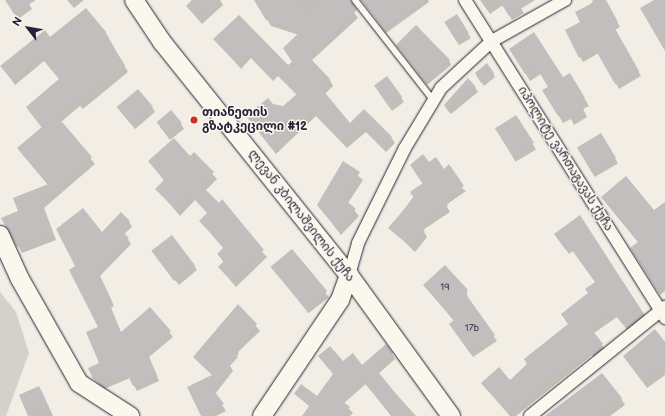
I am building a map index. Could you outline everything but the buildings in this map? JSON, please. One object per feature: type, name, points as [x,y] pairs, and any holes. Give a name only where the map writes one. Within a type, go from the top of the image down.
[{"type":"main road","name":"ლევან კბილაშვილის ქუჩა","points":[[134,0],[162,42],[349,275],[451,416]]},
{"type":"main road","points":[[0,235],[20,279],[79,384],[130,416]]},
{"type":"main road","points":[[262,416],[340,300],[349,275]]},
{"type":"street","name":"იპოლიტე ვართაგავას ქუჩა","points":[[465,0],[663,312]]},
{"type":"street","points":[[349,275],[358,244],[405,148],[442,88],[492,41],[566,0]]},
{"type":"street","points":[[530,416],[663,312]]},
{"type":"lane","points":[[355,0],[434,101]]},
{"type":"shaded area","points":[[0,292],[16,312],[29,353],[6,416],[0,416]]},
{"type":"place","name":"თიანეთის გზატკეცილი #12","points":[[194,120]]}]
